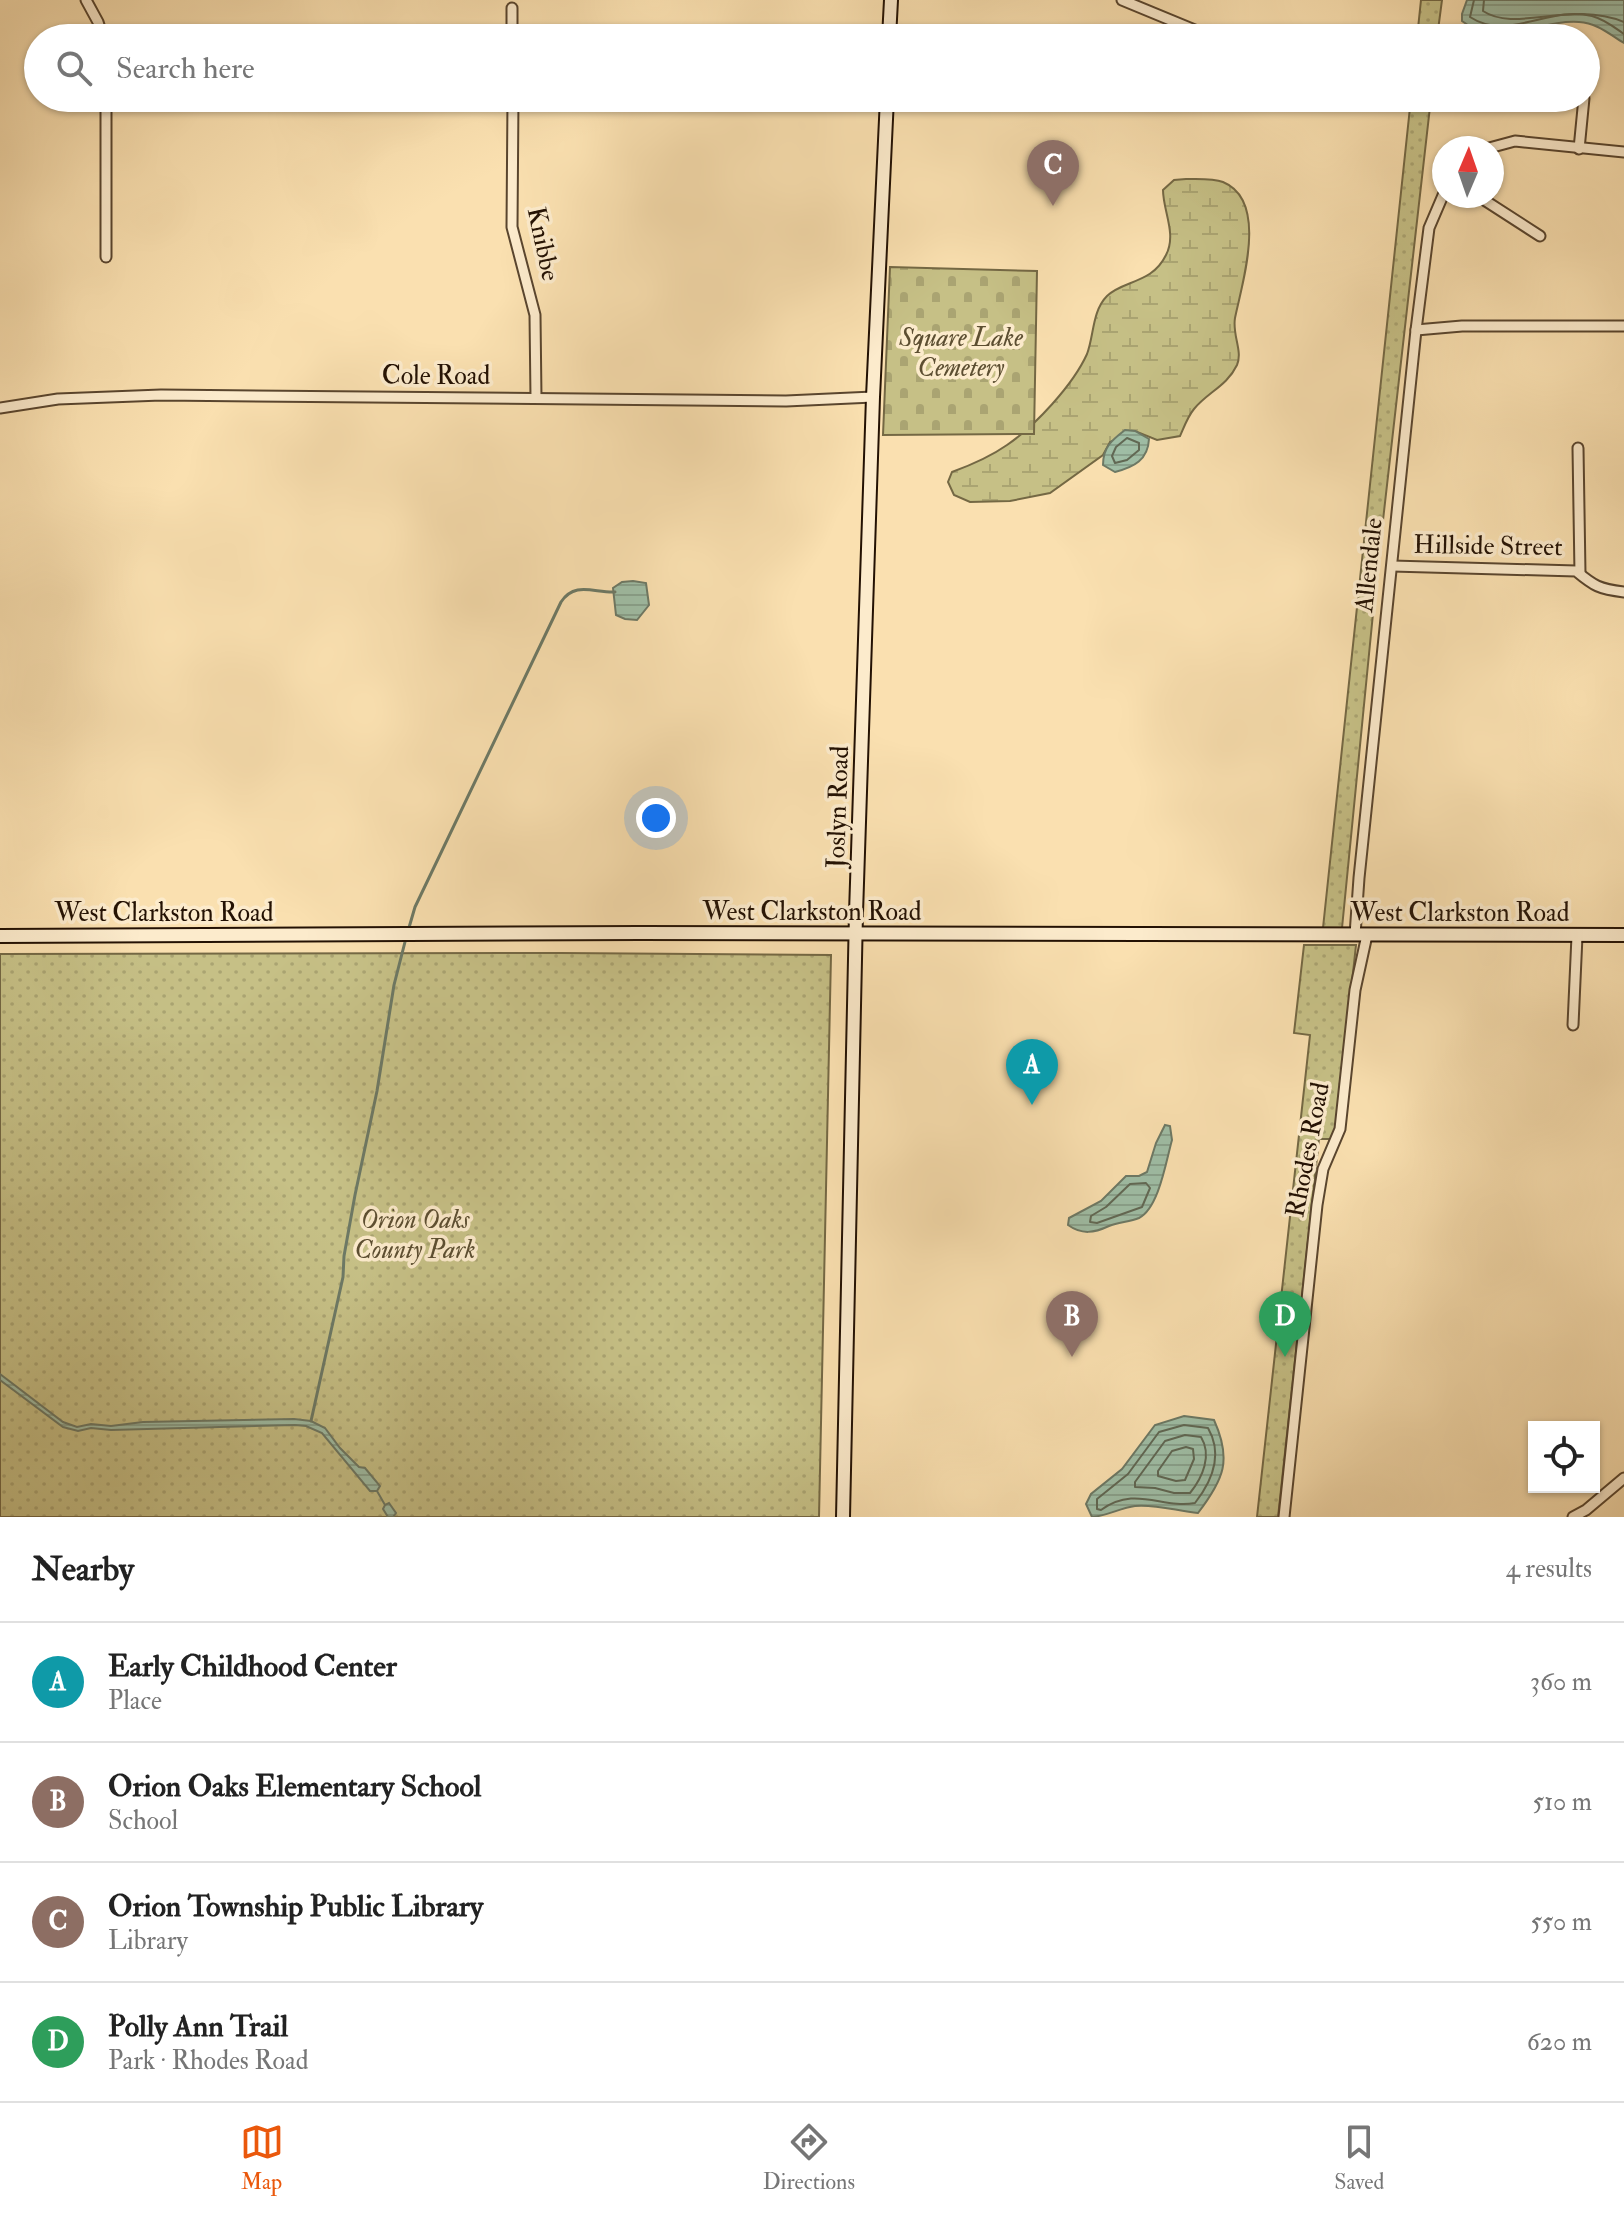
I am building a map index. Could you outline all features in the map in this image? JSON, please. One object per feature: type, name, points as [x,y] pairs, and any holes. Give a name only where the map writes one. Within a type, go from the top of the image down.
[{"type":"main road","points":[[890,24],[891,0]]},
{"type":"main road","name":"Joslyn Road","points":[[843,1517],[856,934],[873,397],[886,112]]},
{"type":"main road","name":"West Clarkston Road","points":[[0,936],[640,933],[1624,935]]},
{"type":"street","points":[[86,0],[99,24]]},
{"type":"street","points":[[1122,0],[1180,24]]},
{"type":"street","points":[[512,8],[512,24]]},
{"type":"street","points":[[106,112],[106,257]]},
{"type":"street","name":"Knibbe","points":[[513,112],[512,227],[535,315],[536,398]]},
{"type":"street","points":[[1579,149],[1583,112]]},
{"type":"street","points":[[1504,144],[1515,141],[1624,152]]},
{"type":"street","name":"Allendale","points":[[1361,935],[1392,566],[1416,330],[1429,228],[1437,208]]},
{"type":"street","points":[[1497,208],[1540,236]]},
{"type":"street","points":[[1416,330],[1462,326],[1624,326]]},
{"type":"street","name":"Cole Road","points":[[0,408],[58,399],[161,395],[786,401],[873,397]]},
{"type":"street","points":[[1578,448],[1580,573]]},
{"type":"street","name":"Hillside Street","points":[[1392,566],[1488,567],[1580,573],[1587,583],[1624,592]]},
{"type":"street","name":"Rhodes Road","points":[[1284,1517],[1317,1205],[1323,1169],[1340,1129],[1361,935]]},
{"type":"street","points":[[1573,1025],[1577,936]]},
{"type":"street","points":[[1573,1517],[1624,1478]]},
{"type":"green space","points":[[1421,0],[1442,0],[1439,24],[1418,24]]},
{"type":"green space","points":[[1410,112],[1429,112],[1377,573],[1342,928],[1323,928]]},
{"type":"green space","points":[[1174,180],[1223,182],[1237,192],[1245,206],[1249,244],[1235,318],[1239,360],[1233,372],[1194,409],[1180,436],[1157,440],[1135,431],[1110,442],[1103,455],[1050,493],[1010,501],[970,502],[954,495],[948,482],[952,472],[994,453],[1018,437],[1063,391],[1087,354],[1096,316],[1107,296],[1145,276],[1160,264],[1170,239],[1163,190]]},
{"type":"green space","name":"Square Lake Cemetery","points":[[890,267],[1037,271],[1034,434],[883,435]]},
{"type":"green space","points":[[1304,945],[1356,945],[1335,1139],[1319,1139],[1278,1517],[1257,1517],[1310,1035],[1294,1033]]},
{"type":"green space","name":"Orion Oaks County Park","points":[[0,954],[831,955],[819,1517],[0,1517]]},
{"type":"water","points":[[1467,0],[1624,0],[1624,43],[1600,29],[1600,24],[1467,24],[1462,21]]},
{"type":"water","points":[[1125,430],[1135,431],[1149,439],[1148,446],[1139,462],[1115,472],[1103,465],[1105,453],[1112,441]]},
{"type":"water","points":[[622,582],[646,583],[649,605],[637,620],[616,615],[613,588]]},
{"type":"water","points":[[1165,1125],[1170,1126],[1172,1140],[1161,1183],[1146,1213],[1139,1218],[1093,1231],[1083,1232],[1068,1225],[1069,1218],[1101,1201],[1126,1176],[1139,1176],[1147,1172]]},
{"type":"water","points":[[0,1374],[63,1422],[77,1427],[143,1422],[311,1421],[325,1428],[340,1448],[359,1467],[365,1468],[380,1486],[377,1491],[370,1491],[322,1433],[306,1426],[91,1428],[78,1431],[63,1427],[0,1380]]},
{"type":"water","points":[[1184,1416],[1214,1420],[1223,1447],[1219,1479],[1198,1513],[1143,1506],[1092,1517],[1086,1504],[1091,1494],[1122,1469],[1155,1425]]},
{"type":"water","points":[[389,1503],[396,1513],[393,1517],[388,1517],[383,1509]]},
{"type":"waterway","points":[[408,931],[415,907],[561,602],[579,590],[615,592]]},
{"type":"waterway","points":[[311,1421],[343,1277],[344,1256],[377,1091],[394,985],[406,938]]},
{"type":"place","name":"Orion Township Public Library","points":[[1053,206]]},
{"type":"place","name":"Early Childhood Center","points":[[1032,1105]]},
{"type":"place","name":"Orion Oaks Elementary School","points":[[1072,1357]]},
{"type":"place","name":"Polly Ann Trail","points":[[1285,1357]]}]
